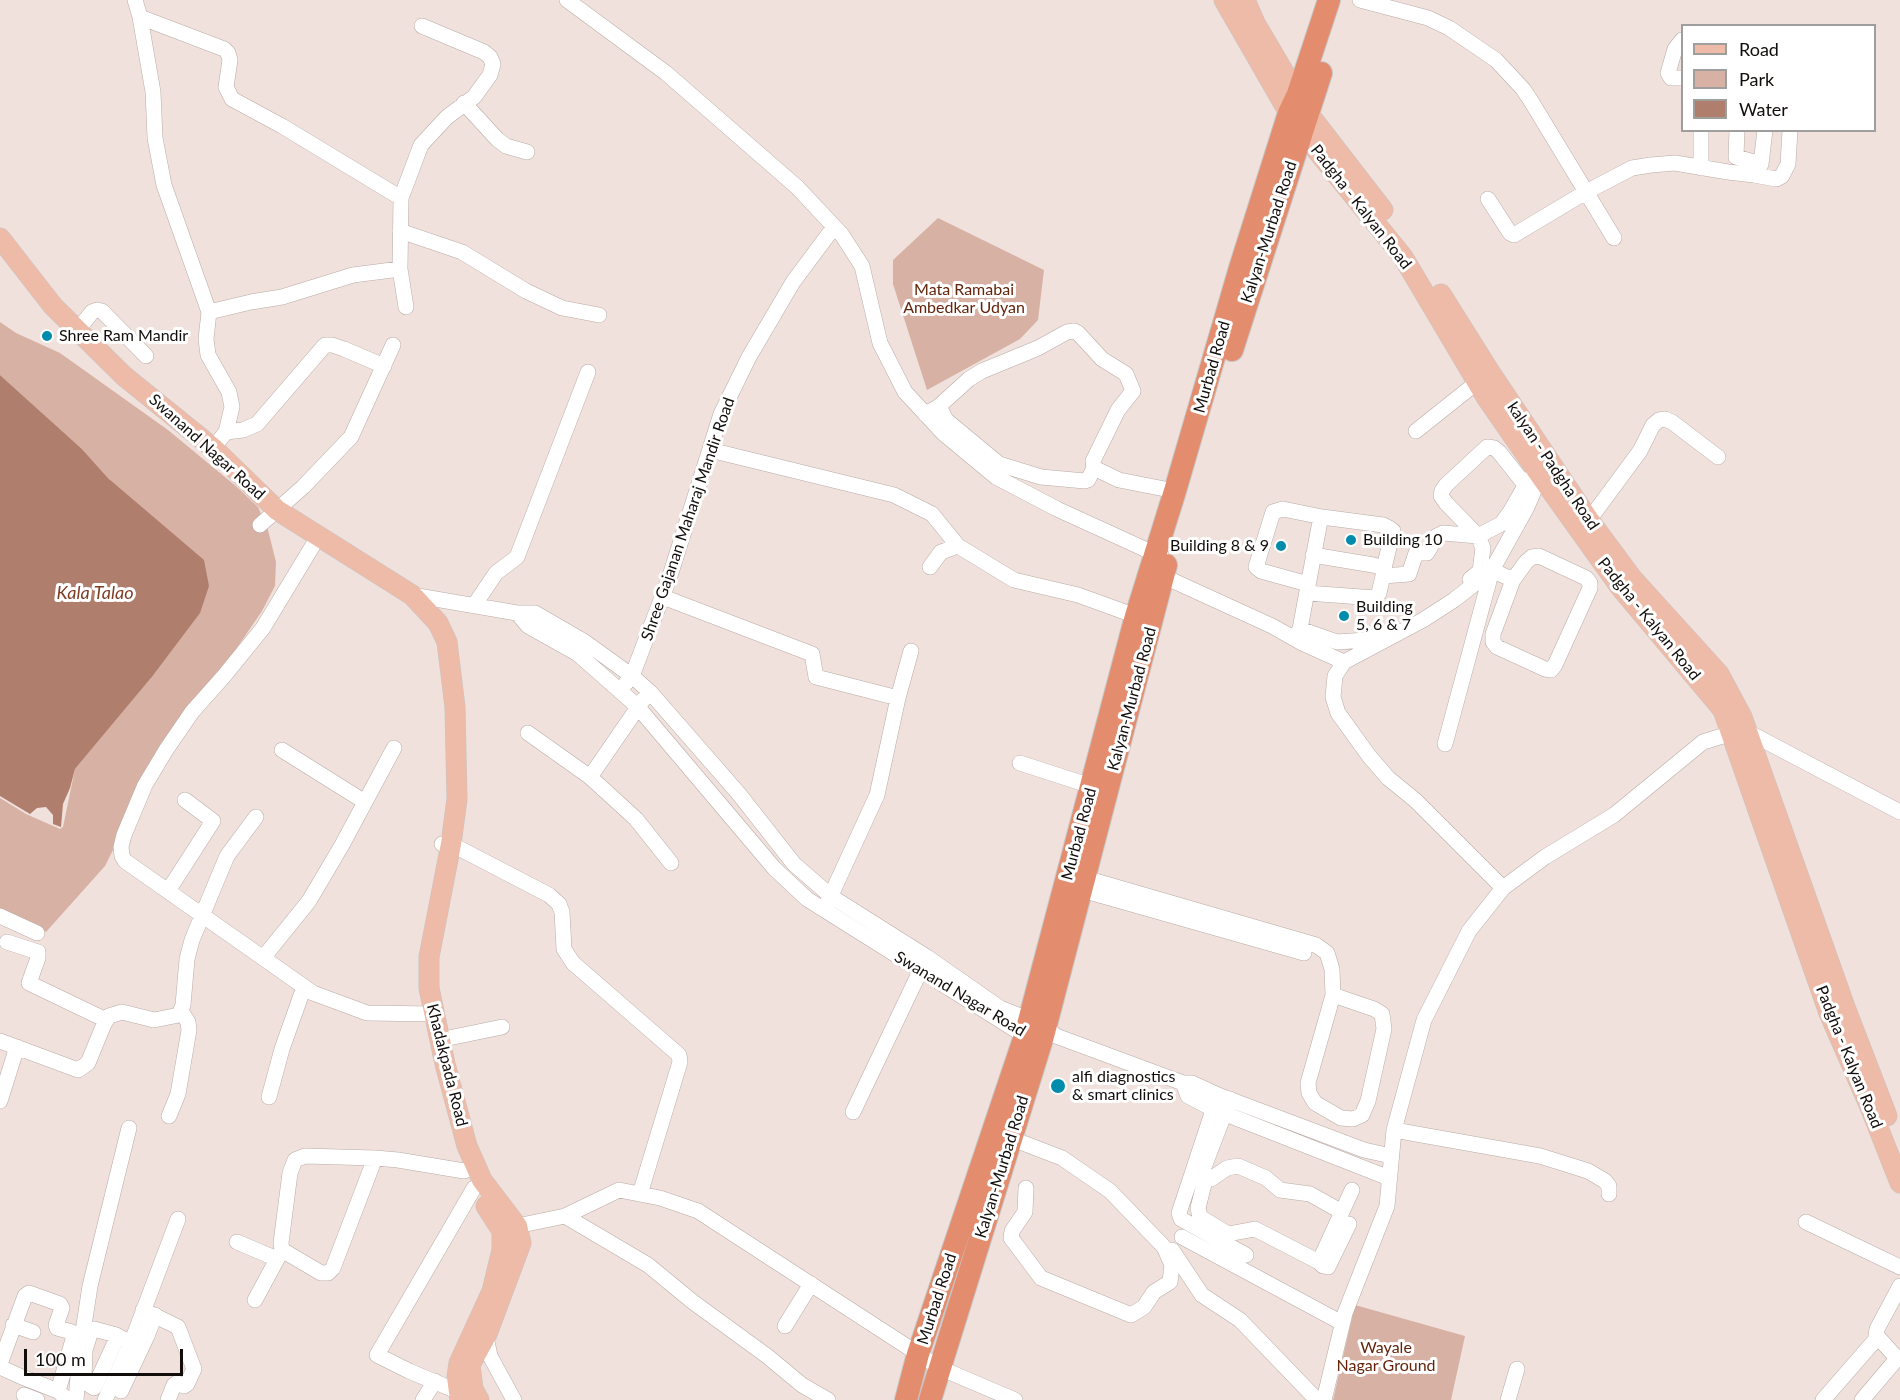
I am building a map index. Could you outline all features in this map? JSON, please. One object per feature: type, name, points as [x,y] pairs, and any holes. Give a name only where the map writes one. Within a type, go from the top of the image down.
[{"type":"highway","points":[[1299,113],[1329,0]]},
{"type":"highway","points":[[1299,113],[1344,0]]},
{"type":"highway","name":"Murbad Road","points":[[906,1400],[918,1354],[1039,1031],[1091,786],[1117,725],[1136,616],[1159,565],[1176,491],[1218,373],[1299,113]]},
{"type":"highway","name":"Kalyan-Murbad Road","points":[[930,1400],[1010,1138],[1083,884],[1117,725],[1159,565],[1218,373]]},
{"type":"main road","points":[[1224,0],[1248,27],[1299,113]]},
{"type":"main road","points":[[1245,0],[1248,27]]},
{"type":"main road","name":"kalyan - Padgha Road","points":[[1299,113],[1408,254],[1484,377],[1537,472],[1589,520],[1626,583],[1719,674],[1837,1010],[1900,1149]]},
{"type":"main road","name":"Swanand Nagar Road","points":[[0,238],[53,306],[77,332],[124,376],[213,448],[277,510],[412,594]]},
{"type":"main road","name":"Padgha - Kalyan Road","points":[[1537,472],[1626,583]]},
{"type":"main road","points":[[412,594],[440,628]]},
{"type":"main road","name":"Khadakpada Road","points":[[440,628],[439,642],[448,710],[452,799],[446,844],[423,957],[428,1014],[456,1127],[474,1188],[497,1221],[510,1230]]},
{"type":"main road","name":"Padgha - Kalyan Road","points":[[1837,1010],[1900,1183]]},
{"type":"main road","name":"Khadakpada Road","points":[[428,1014],[439,1040],[445,1085]]},
{"type":"main road","name":"Khadakpada Road","points":[[469,1169],[482,1180],[510,1230]]},
{"type":"main road","points":[[469,1398],[459,1363],[482,1327],[492,1291],[508,1258],[510,1230]]},
{"type":"street","points":[[135,0],[153,92],[156,138],[164,185],[209,312],[206,339],[208,355],[229,392],[232,407],[226,432],[213,448]]},
{"type":"street","points":[[567,0],[666,73],[797,187],[834,226],[862,266],[879,343],[905,392],[943,433],[996,477],[1272,626],[1337,642],[1366,640],[1378,636],[1417,614],[1480,571],[1483,548],[1478,536],[1441,496],[1446,485],[1487,447],[1494,447],[1499,452],[1537,472]]},
{"type":"street","points":[[1360,0],[1428,18],[1449,28],[1496,60],[1531,101],[1614,238]]},
{"type":"street","points":[[140,17],[224,49],[230,60],[226,87],[232,99],[282,126],[400,198]]},
{"type":"street","points":[[406,307],[400,269],[400,198],[421,145],[447,117],[474,97],[490,75],[493,64],[484,52],[422,26]]},
{"type":"street","points":[[1681,42],[1675,49],[1668,73],[1671,78],[1681,78]]},
{"type":"street","points":[[464,103],[497,139],[506,146],[527,152]]},
{"type":"street","points":[[1701,132],[1701,168]]},
{"type":"street","points":[[1728,172],[1736,157],[1737,132]]},
{"type":"street","points":[[1758,169],[1765,132]]},
{"type":"street","points":[[1736,157],[1776,179],[1782,176],[1788,164],[1790,132]]},
{"type":"street","points":[[1488,199],[1510,233],[1514,235],[1586,192],[1632,168],[1675,163],[1728,172],[1758,169]]},
{"type":"street","name":"Shree Gajanan Maharaj Mandir Road","points":[[619,690],[632,676],[663,597],[722,414],[749,357],[793,282],[834,226]]},
{"type":"street","points":[[400,231],[462,252],[526,291],[562,308],[599,315]]},
{"type":"street","points":[[209,312],[282,297],[353,275],[400,269]]},
{"type":"street","points":[[77,332],[92,312],[102,311],[146,356]]},
{"type":"street","points":[[926,414],[982,371],[1038,348],[1067,332],[1078,333],[1102,359],[1125,374],[1133,391],[1118,410],[1093,461],[1094,468],[1088,480],[1085,481],[1041,477],[999,464],[946,420],[939,406]]},
{"type":"street","points":[[226,432],[243,430],[257,424],[325,345],[344,349],[384,366]]},
{"type":"street","points":[[260,525],[303,487],[351,438],[393,345]]},
{"type":"street","points":[[475,604],[496,573],[518,558],[588,372]]},
{"type":"street","points":[[1416,431],[1484,377]]},
{"type":"street","points":[[1589,520],[1640,451],[1653,426],[1659,420],[1665,419],[1672,422],[1718,457]]},
{"type":"street","points":[[710,450],[894,495],[932,514],[958,546],[1014,580],[1078,595],[1136,616]]},
{"type":"street","points":[[1094,468],[1119,480],[1176,491]]},
{"type":"street","points":[[1313,555],[1383,572],[1409,574],[1416,554],[1427,553],[1437,536],[1443,533],[1478,536],[1501,524],[1537,472]]},
{"type":"street","points":[[1445,744],[1492,570],[1527,507],[1537,472]]},
{"type":"street","points":[[1283,509],[1322,518],[1383,525],[1393,531],[1379,593],[1375,598],[1307,588],[1256,567],[1273,512],[1283,509]]},
{"type":"street","points":[[1297,634],[1322,518]]},
{"type":"street","points":[[318,537],[263,628],[192,712],[145,785],[124,835],[121,851],[125,861],[314,993],[367,1013],[428,1014]]},
{"type":"street","points":[[930,567],[941,552],[958,546]]},
{"type":"street","points":[[1539,556],[1586,578],[1590,583],[1590,588],[1551,670],[1497,647],[1493,642],[1513,580],[1526,562],[1532,557],[1539,556]]},
{"type":"street","points":[[1492,570],[1513,580]]},
{"type":"street","points":[[1492,570],[1454,600],[1423,620],[1344,662],[1335,676],[1333,698],[1338,713],[1369,756],[1503,888]]},
{"type":"street","name":"Swanand Nagar Road","points":[[412,594],[517,613],[528,626],[550,631],[632,676],[650,692],[739,794],[828,903],[923,963],[1039,1031],[1184,1083],[1188,1096],[1221,1104]]},
{"type":"street","points":[[663,597],[812,654],[816,676],[898,698]]},
{"type":"street","points":[[440,628],[453,600]]},
{"type":"street","points":[[1297,634],[1344,662]]},
{"type":"street","name":"Swanand Nagar Road","points":[[582,648],[619,690],[637,706],[782,876],[807,899],[828,903]]},
{"type":"street","points":[[828,903],[877,795],[898,698],[911,651]]},
{"type":"street","points":[[590,777],[637,706],[650,692]]},
{"type":"street","points":[[528,732],[590,777],[636,819],[671,863]]},
{"type":"street","points":[[1324,1400],[1342,1323],[1387,1206],[1394,1130],[1424,1020],[1469,931],[1503,888],[1545,857],[1614,815],[1703,742],[1740,732],[1900,812]]},
{"type":"street","points":[[263,958],[309,901],[394,748]]},
{"type":"street","points":[[282,750],[366,802]]},
{"type":"street","points":[[1020,763],[1091,786]]},
{"type":"street","points":[[168,891],[213,821],[185,800]]},
{"type":"street","points":[[0,1041],[78,1070],[88,1063],[106,1020],[115,1013],[122,1012],[153,1020],[178,1015],[181,1011],[187,959],[203,915],[227,856],[256,817]]},
{"type":"street","points":[[446,844],[549,895],[562,912],[564,949],[573,963],[679,1055],[680,1062],[640,1194]]},
{"type":"street","points":[[782,876],[794,864]]},
{"type":"street","points":[[1083,884],[1246,931],[1316,956],[1327,953],[1332,969],[1332,995],[1308,1083],[1309,1093],[1315,1103],[1341,1118],[1353,1119],[1362,1115],[1368,1101],[1384,1029],[1382,1014],[1374,1009],[1332,995]]},
{"type":"street","points":[[0,916],[37,933]]},
{"type":"street","points":[[7,942],[38,952],[38,958],[28,983],[106,1020]]},
{"type":"street","points":[[853,1112],[923,963]]},
{"type":"street","points":[[269,1097],[282,1049],[304,987]]},
{"type":"street","points":[[169,1116],[178,1094],[189,1030],[188,1022],[181,1011]]},
{"type":"street","points":[[439,1040],[502,1027]]},
{"type":"street","points":[[0,1101],[17,1047]]},
{"type":"street","points":[[1221,1104],[1364,1150],[1391,1156]]},
{"type":"street","points":[[1221,1104],[1389,1178]]},
{"type":"street","points":[[1221,1104],[1201,1175],[1204,1184],[1198,1208],[1200,1217],[1228,1234],[1255,1229],[1323,1266],[1328,1267],[1346,1218],[1352,1185],[1364,1150]]},
{"type":"street","points":[[1221,1104],[1179,1213],[1181,1219],[1246,1255]]},
{"type":"street","points":[[76,1400],[80,1351],[90,1286],[129,1128]]},
{"type":"street","points":[[1394,1130],[1540,1156],[1588,1171],[1605,1181],[1609,1186],[1608,1194]]},
{"type":"street","points":[[1010,1138],[1062,1158],[1110,1191],[1164,1247],[1172,1265],[1170,1282],[1154,1292],[1144,1307],[1131,1315],[1041,1278],[1011,1238],[1012,1231],[1025,1212],[1026,1188]]},
{"type":"street","points":[[255,1300],[279,1255],[290,1173],[295,1161],[305,1156],[375,1158],[469,1169]]},
{"type":"street","points":[[237,1242],[328,1274],[333,1268],[375,1158]]},
{"type":"street","points":[[1201,1175],[1211,1179],[1227,1168],[1238,1166],[1266,1178],[1280,1190],[1310,1194],[1346,1218]]},
{"type":"street","points":[[469,1398],[377,1355],[474,1188]]},
{"type":"street","points":[[510,1230],[565,1216],[619,1190],[660,1198],[698,1211],[940,1368],[1015,1400]]},
{"type":"street","points":[[565,1216],[648,1265],[802,1385],[828,1400]]},
{"type":"street","points":[[105,1395],[142,1337],[178,1219]]},
{"type":"street","points":[[1806,1222],[1900,1267]]},
{"type":"street","points":[[1158,1229],[1202,1295],[1240,1320],[1317,1400]]},
{"type":"street","points":[[1182,1237],[1342,1323]]},
{"type":"street","points":[[785,1326],[811,1284]]},
{"type":"street","points":[[1822,1400],[1877,1338],[1877,1329],[1900,1286]]},
{"type":"street","points":[[29,1293],[60,1304],[62,1308],[57,1328],[72,1332],[74,1336],[63,1395],[2,1368],[0,1364],[25,1296],[29,1293]]},
{"type":"street","points":[[149,1312],[178,1327],[194,1369],[187,1384],[174,1385],[168,1400]]},
{"type":"street","points":[[13,1326],[33,1332]]},
{"type":"street","points":[[482,1327],[490,1356],[514,1400]]},
{"type":"street","points":[[105,1395],[84,1379],[85,1350],[91,1331],[94,1329],[123,1339],[142,1337]]},
{"type":"street","points":[[105,1395],[116,1335]]},
{"type":"street","points":[[1862,1400],[1896,1357],[1877,1338]]},
{"type":"street","points":[[1508,1400],[1517,1369]]},
{"type":"street","points":[[423,1400],[435,1381]]},
{"type":"green space","name":"Mata Ramabai Ambedkar Udyan","points":[[938,218],[1044,270],[1038,320],[1020,339],[927,390],[893,284],[893,260]]},
{"type":"green space","points":[[0,322],[16,333],[60,353],[168,430],[237,487],[258,507],[268,530],[276,562],[275,586],[262,611],[150,776],[105,866],[46,932],[0,910],[0,798],[26,814],[60,829],[63,827],[75,769],[151,678],[111,481],[82,449],[0,375]]},
{"type":"green space","name":"Wayale Nagar Ground","points":[[1355,1305],[1465,1336],[1451,1400],[1333,1400]]},
{"type":"water","name":"Kala Talao","points":[[0,375],[82,449],[109,479],[204,560],[209,586],[200,613],[151,678],[75,769],[63,804],[61,827],[53,824],[53,815],[46,807],[37,808],[30,814],[0,796]]},
{"type":"place","name":"Shree Ram Mandir","points":[[47,336]]},
{"type":"place","name":"Building 10","points":[[1351,540]]},
{"type":"place","name":"Building 8 & 9","points":[[1281,546]]},
{"type":"place","name":"Building 5, 6 & 7","points":[[1344,616]]},
{"type":"place","name":"alfi diagnostics & smart clinics","points":[[1058,1086]]}]
